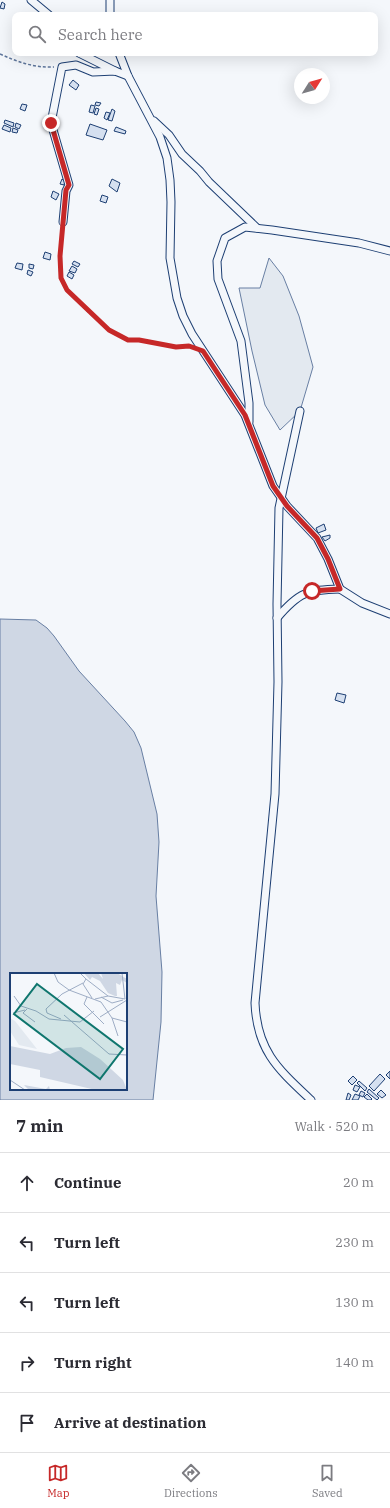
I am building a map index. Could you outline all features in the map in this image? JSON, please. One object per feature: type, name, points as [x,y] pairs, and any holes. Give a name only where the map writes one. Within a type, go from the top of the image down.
[{"type":"street","points":[[31,0],[45,12]]},
{"type":"street","points":[[110,0],[110,12]]},
{"type":"street","points":[[85,56],[128,76]]},
{"type":"street","points":[[120,56],[128,76],[160,137],[164,151],[170,180],[170,258],[172,278],[183,316],[203,351],[249,423],[269,480],[281,498],[317,538],[328,559],[340,589]]},
{"type":"street","points":[[63,222],[66,190],[69,185],[51,123],[62,67],[76,65],[94,72],[115,71]]},
{"type":"street","points":[[150,117],[169,135],[182,154],[200,170],[209,182],[257,228]]},
{"type":"street","points":[[249,423],[249,403],[241,341],[218,279],[217,261],[225,238],[245,227],[359,243],[390,251]]},
{"type":"street","points":[[300,411],[279,508],[277,618],[278,682],[275,794],[255,1003],[256,1016],[262,1041],[268,1053],[283,1074],[311,1100]]},
{"type":"street","points":[[277,618],[291,602],[305,593],[320,590],[340,589],[362,603],[390,614]]},
{"type":"path","points":[[0,54],[40,68],[62,67]]},
{"type":"path","points":[[63,222],[60,256],[61,278],[67,290],[109,330],[128,340],[139,340],[176,347],[189,346],[203,351]]},
{"type":"shaded area","points":[[269,258],[283,276],[299,316],[313,367],[300,411],[280,430],[265,405],[239,288],[260,288]]},
{"type":"shaded area","points":[[0,619],[36,620],[47,628],[79,671],[134,732],[141,748],[157,814],[159,842],[156,896],[162,972],[161,1022],[153,1100],[0,1100]]},
{"type":"building","points":[[2,2],[5,4],[4,9],[0,8]]},
{"type":"building","points":[[73,80],[79,85],[76,90],[69,85]]},
{"type":"building","points":[[96,102],[101,103],[99,106],[95,105]]},
{"type":"building","points":[[22,104],[27,105],[25,111],[20,109]]},
{"type":"building","points":[[91,105],[95,106],[93,113],[89,112]]},
{"type":"building","points":[[96,108],[99,109],[97,115],[94,114]]},
{"type":"building","points":[[112,109],[115,111],[112,121],[108,120]]},
{"type":"building","points":[[106,112],[110,113],[107,120],[104,118]]},
{"type":"building","points":[[5,120],[14,123],[13,127],[4,123]]},
{"type":"building","points":[[16,123],[21,125],[19,129],[15,127]]},
{"type":"building","points":[[90,124],[107,130],[103,140],[86,135]]},
{"type":"building","points":[[4,125],[11,128],[10,132],[2,129]]},
{"type":"building","points":[[116,127],[126,131],[125,134],[114,131]]},
{"type":"building","points":[[13,128],[18,130],[17,133],[12,132]]},
{"type":"building","points":[[62,179],[65,181],[64,185],[60,184]]},
{"type":"building","points":[[112,179],[120,183],[117,192],[109,186]]},
{"type":"building","points":[[53,191],[59,194],[56,200],[51,197]]},
{"type":"building","points":[[102,195],[108,197],[106,203],[100,201]]},
{"type":"building","points":[[45,252],[51,254],[50,260],[43,258]]},
{"type":"building","points":[[74,261],[80,264],[78,267],[72,264]]},
{"type":"building","points":[[17,263],[23,264],[22,270],[15,268]]},
{"type":"building","points":[[29,264],[34,265],[33,269],[29,268]]},
{"type":"building","points":[[72,266],[77,269],[75,273],[69,271]]},
{"type":"building","points":[[28,270],[33,272],[31,276],[27,274]]},
{"type":"building","points":[[69,272],[74,275],[72,279],[67,276]]},
{"type":"building","points":[[324,524],[326,530],[318,533],[316,528]]},
{"type":"building","points":[[330,535],[330,538],[325,541],[322,537]]},
{"type":"building","points":[[337,693],[346,695],[344,703],[335,700]]},
{"type":"building","points":[[390,1071],[390,1079],[386,1075]]},
{"type":"building","points":[[380,1074],[385,1079],[374,1091],[369,1086]]},
{"type":"building","points":[[353,1076],[357,1080],[352,1085],[348,1081]]},
{"type":"building","points":[[359,1081],[367,1088],[365,1091],[357,1083]]},
{"type":"building","points":[[355,1085],[360,1087],[357,1092],[353,1090]]},
{"type":"building","points":[[369,1089],[379,1098],[377,1100],[367,1092]]},
{"type":"building","points":[[381,1090],[386,1095],[382,1098],[377,1094]]},
{"type":"building","points":[[361,1091],[365,1093],[363,1097],[359,1095]]},
{"type":"building","points":[[348,1093],[351,1095],[349,1100],[346,1100]]},
{"type":"building","points":[[355,1094],[360,1096],[358,1100],[352,1100]]},
{"type":"building","points":[[367,1094],[372,1099],[371,1100],[364,1097]]},
{"type":"route","points":[[51,123],[69,185],[66,190],[60,256],[61,278],[67,290],[109,330],[128,340],[139,340],[176,347],[189,346],[203,351],[245,415],[269,480],[287,506],[317,538],[328,559],[340,589],[312,591]]}]
